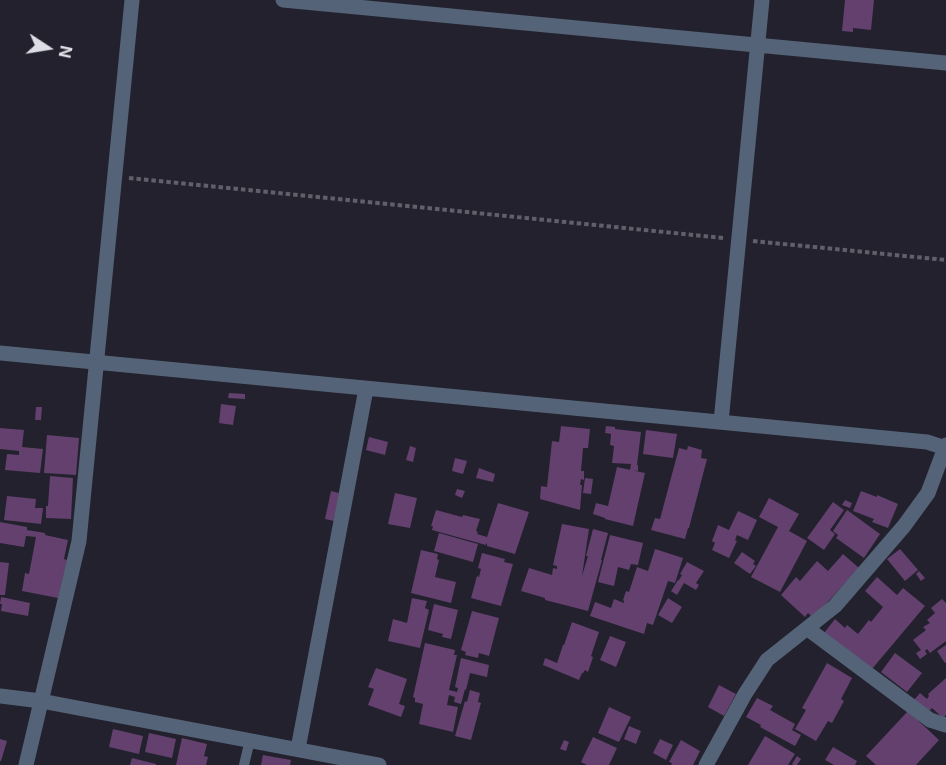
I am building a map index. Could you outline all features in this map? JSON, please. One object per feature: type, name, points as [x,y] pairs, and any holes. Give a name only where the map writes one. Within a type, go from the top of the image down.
[{"type":"street","points":[[26,765],[79,540],[132,0]]},
{"type":"street","points":[[283,0],[946,63]]},
{"type":"street","points":[[721,422],[762,0]]},
{"type":"street","points":[[0,354],[927,442],[946,446],[928,493],[904,526],[835,606],[767,660],[745,694],[706,765]]},
{"type":"street","points":[[298,749],[366,389]]},
{"type":"street","points":[[808,628],[930,720],[946,725]]},
{"type":"street","points":[[0,696],[41,701],[379,765]]},
{"type":"lane","points":[[244,765],[250,740]]},
{"type":"path","points":[[114,176],[946,260]]},
{"type":"building","points":[[845,0],[874,0],[871,30],[853,28],[853,32],[842,31]]},
{"type":"building","points":[[229,393],[245,394],[245,399],[228,398]]},
{"type":"building","points":[[221,404],[236,406],[233,425],[219,423]]},
{"type":"building","points":[[36,407],[42,407],[41,420],[35,420]]},
{"type":"building","points":[[561,426],[590,429],[588,448],[583,448],[581,471],[584,471],[584,480],[581,479],[580,485],[582,485],[580,510],[540,499],[541,486],[547,487],[552,441],[559,442]]},
{"type":"building","points":[[606,426],[641,432],[638,471],[630,470],[631,464],[612,463],[614,446],[610,445],[611,434],[605,433]]},
{"type":"building","points":[[0,428],[24,430],[22,447],[43,449],[40,473],[5,470],[7,454],[19,455],[19,451],[0,449]]},
{"type":"building","points":[[646,430],[677,434],[673,458],[643,454]]},
{"type":"building","points":[[47,435],[79,438],[76,475],[44,473]]},
{"type":"building","points":[[369,437],[388,442],[385,455],[366,450]]},
{"type":"building","points":[[410,446],[416,448],[413,462],[406,460]]},
{"type":"building","points":[[688,446],[702,450],[701,458],[707,459],[685,539],[651,530],[655,518],[660,519],[679,448],[687,450]]},
{"type":"building","points":[[455,458],[467,461],[463,474],[452,471]]},
{"type":"building","points":[[617,467],[645,473],[633,526],[593,514],[596,503],[608,506]]},
{"type":"building","points":[[479,468],[495,474],[493,482],[476,478]]},
{"type":"building","points":[[50,476],[73,478],[71,519],[46,518]]},
{"type":"building","points":[[585,478],[593,479],[591,494],[583,493]]},
{"type":"building","points":[[457,489],[465,491],[462,498],[455,495]]},
{"type":"building","points":[[331,491],[339,493],[334,521],[325,519]]},
{"type":"building","points":[[861,491],[898,504],[888,528],[872,522],[874,519],[853,511]]},
{"type":"building","points":[[395,493],[417,498],[410,528],[388,524]]},
{"type":"building","points":[[7,496],[36,499],[35,508],[43,508],[41,524],[4,520]]},
{"type":"building","points":[[769,498],[799,514],[789,531],[807,541],[780,592],[751,577],[778,527],[759,517]]},
{"type":"building","points":[[845,500],[852,503],[850,508],[842,505]]},
{"type":"building","points":[[833,502],[844,510],[830,530],[835,534],[824,550],[807,538]]},
{"type":"building","points":[[498,503],[529,512],[515,554],[487,546],[486,543],[486,545],[432,530],[436,510],[480,519],[477,534],[487,537]]},
{"type":"building","points":[[847,510],[880,534],[864,558],[836,538],[838,535],[833,531]]},
{"type":"building","points":[[738,511],[757,520],[748,540],[737,535],[735,540],[737,541],[729,558],[712,550],[715,543],[712,541],[718,525],[729,530]]},
{"type":"building","points":[[0,522],[27,527],[27,530],[68,540],[64,559],[67,560],[58,598],[22,591],[25,573],[29,574],[36,537],[26,536],[24,547],[0,543]]},
{"type":"building","points":[[562,524],[589,529],[582,576],[593,529],[608,533],[588,611],[521,591],[529,568],[552,575],[553,568],[557,569],[557,566],[553,565]]},
{"type":"building","points":[[439,533],[478,544],[473,562],[434,551]]},
{"type":"building","points":[[610,535],[643,543],[638,565],[631,564],[629,570],[618,567],[614,586],[598,582]]},
{"type":"building","points":[[655,549],[683,558],[675,583],[668,581],[653,625],[647,623],[644,634],[590,616],[595,602],[611,608],[614,599],[624,603],[626,591],[629,592],[637,567],[648,571]]},
{"type":"building","points":[[900,549],[918,570],[905,581],[887,559]]},
{"type":"building","points":[[421,550],[438,554],[435,577],[456,582],[451,603],[411,593]]},
{"type":"building","points":[[742,552],[755,561],[753,564],[756,566],[750,574],[734,563]]},
{"type":"building","points":[[482,553],[505,559],[504,562],[513,564],[501,606],[471,598],[481,569],[478,568]]},
{"type":"building","points":[[843,554],[859,568],[813,618],[808,613],[805,617],[781,595],[796,577],[800,581],[817,561],[828,571]]},
{"type":"building","points":[[0,562],[9,563],[5,595],[0,595]]},
{"type":"building","points":[[687,562],[704,571],[696,583],[699,585],[696,590],[684,583],[677,595],[671,591],[682,575],[680,574]]},
{"type":"building","points":[[919,571],[925,578],[921,581],[916,574]]},
{"type":"building","points":[[877,577],[897,595],[903,588],[925,606],[872,669],[824,633],[835,619],[845,628],[847,625],[858,634],[869,620],[871,622],[883,607],[865,591]]},
{"type":"building","points":[[1,597],[30,603],[28,616],[1,611]]},
{"type":"building","points":[[412,598],[427,601],[425,608],[429,610],[420,648],[388,641],[393,619],[407,623]]},
{"type":"building","points":[[668,598],[682,607],[672,623],[658,615]]},
{"type":"building","points":[[942,599],[946,603],[946,641],[930,653],[927,649],[925,651],[927,654],[920,659],[916,653],[921,650],[913,640],[926,630],[923,627],[930,623],[927,620],[935,613],[931,608]]},
{"type":"building","points":[[434,604],[458,610],[451,639],[428,630]]},
{"type":"building","points":[[472,611],[499,618],[489,656],[479,653],[478,658],[465,655],[466,652],[461,650]]},
{"type":"building","points":[[572,622],[599,632],[588,672],[585,670],[579,680],[543,665],[545,658],[557,663]]},
{"type":"building","points":[[610,636],[626,642],[616,667],[600,660]]},
{"type":"building","points":[[425,643],[455,650],[454,655],[457,655],[449,690],[457,692],[458,688],[455,687],[461,658],[489,665],[487,677],[470,673],[461,704],[454,702],[455,697],[449,695],[447,705],[458,707],[453,732],[419,724],[423,704],[415,702],[413,697]]},
{"type":"building","points":[[946,645],[946,662],[945,663],[937,651]]},
{"type":"building","points":[[895,653],[922,673],[907,692],[881,672]]},
{"type":"building","points":[[827,663],[852,678],[841,699],[844,701],[832,723],[828,721],[816,741],[795,729],[806,710],[802,708]]},
{"type":"building","points":[[376,668],[407,679],[399,704],[405,706],[401,717],[368,705],[374,689],[368,687]]},
{"type":"building","points":[[946,678],[946,715],[943,718],[932,708],[929,711],[914,700],[920,693],[927,699],[928,694]]},
{"type":"building","points":[[719,685],[736,694],[724,716],[708,707]]},
{"type":"building","points":[[470,690],[480,693],[478,702],[481,703],[471,740],[455,736]]},
{"type":"building","points":[[757,698],[773,706],[770,710],[795,724],[792,730],[801,735],[795,746],[746,717]]},
{"type":"building","points":[[609,707],[631,717],[619,742],[598,733]]},
{"type":"building","points":[[908,711],[939,740],[916,765],[876,765],[866,756]]},
{"type":"building","points":[[629,726],[641,731],[636,744],[624,739]]},
{"type":"building","points":[[113,729],[143,736],[139,754],[109,747]]},
{"type":"building","points":[[149,733],[176,739],[172,758],[145,752]]},
{"type":"building","points":[[765,736],[795,754],[788,765],[748,765]]},
{"type":"building","points":[[593,737],[617,748],[609,765],[587,765],[581,762]]},
{"type":"building","points":[[182,738],[207,744],[204,756],[208,757],[206,765],[176,765]]},
{"type":"building","points":[[0,739],[7,741],[1,761],[0,761]]},
{"type":"building","points":[[660,739],[673,745],[666,760],[653,753]]},
{"type":"building","points":[[564,740],[569,742],[566,751],[560,749]]},
{"type":"building","points":[[681,740],[700,751],[693,765],[671,765],[672,763],[669,762]]},
{"type":"building","points":[[833,747],[857,761],[855,765],[834,765],[825,760]]},
{"type":"building","points":[[263,755],[291,760],[290,765],[261,765]]},
{"type":"building","points":[[797,756],[801,759],[797,765],[793,765],[792,764]]},
{"type":"building","points":[[132,758],[156,764],[156,765],[130,765]]}]
